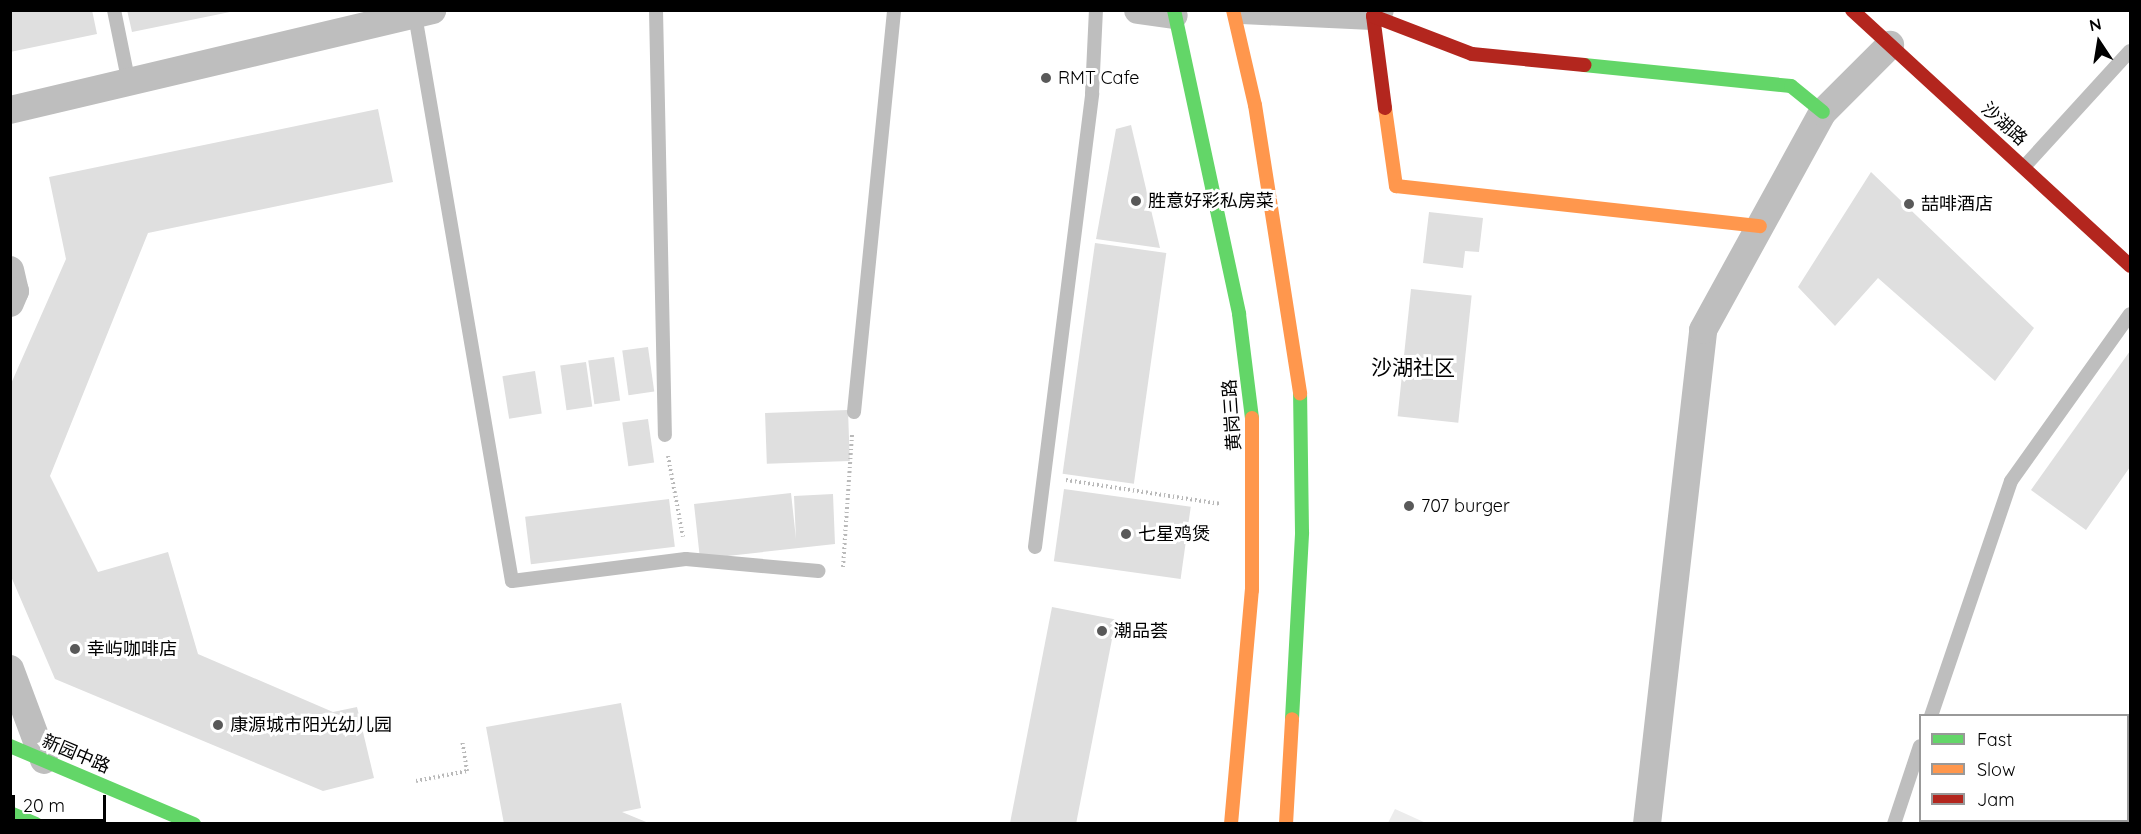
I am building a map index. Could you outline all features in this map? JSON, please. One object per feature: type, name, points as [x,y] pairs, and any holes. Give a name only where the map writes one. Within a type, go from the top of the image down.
[{"type":"main road","points":[[1233,10],[1256,105],[1300,383],[1302,532],[1287,824]]},
{"type":"main road","name":"沙湖路","points":[[1851,10],[2024,166],[2130,266]]},
{"type":"main road","name":"黄岗三路","points":[[1174,13],[1239,314],[1253,427],[1252,590],[1232,824]]},
{"type":"main road","points":[[1760,226],[1396,186],[1376,14],[1472,54],[1791,86],[1823,111]]},
{"type":"main road","name":"新园中路","points":[[10,746],[194,824]]},
{"type":"main road","points":[[10,813],[36,824]]},
{"type":"street","points":[[1138,10],[1174,13]]},
{"type":"street","points":[[1242,10],[1376,14]]},
{"type":"street","points":[[10,110],[129,84],[406,14]]},
{"type":"street","points":[[1647,824],[1702,330],[1823,111],[1890,45]]},
{"type":"street","points":[[10,270],[15,291],[10,303]]},
{"type":"street","points":[[10,669],[44,760]]},
{"type":"lane","points":[[114,10],[129,84]]},
{"type":"lane","points":[[656,10],[665,435]]},
{"type":"lane","points":[[854,412],[894,10]]},
{"type":"lane","points":[[1035,547],[1092,94],[1096,10]]},
{"type":"lane","points":[[406,14],[512,581],[686,559],[819,571]]},
{"type":"lane","points":[[2024,166],[2130,51]]},
{"type":"lane","points":[[1932,714],[2011,481],[2130,314]]},
{"type":"lane","points":[[1894,824],[1919,749]]},
{"type":"path","points":[[843,567],[854,412]]},
{"type":"path","points":[[665,435],[686,559]]},
{"type":"path","points":[[1044,477],[1253,509]]},
{"type":"path","points":[[416,781],[467,771],[462,741]]},
{"type":"shaded area","points":[[1395,809],[1426,823],[1388,823]]},
{"type":"building","points":[[10,10],[92,10],[97,34],[10,52]]},
{"type":"building","points":[[127,10],[230,10],[230,12],[132,32]]},
{"type":"building","points":[[378,109],[393,182],[148,233],[50,476],[98,572],[168,552],[198,654],[333,712],[357,707],[374,778],[323,791],[55,679],[10,574],[10,386],[66,259],[49,177]]},
{"type":"building","points":[[1131,125],[1160,248],[1096,239],[1116,129]]},
{"type":"building","points":[[1871,172],[2034,328],[1995,381],[1878,278],[1835,326],[1798,287]]},
{"type":"building","points":[[1429,212],[1483,218],[1479,252],[1465,251],[1463,268],[1423,263]]},
{"type":"building","points":[[1095,243],[1166,253],[1134,484],[1063,474]]},
{"type":"building","points":[[1411,289],[1472,295],[1458,423],[1398,416]]},
{"type":"building","points":[[648,347],[654,392],[629,395],[622,351]]},
{"type":"building","points":[[2130,351],[2130,467],[2086,530],[2031,490]]},
{"type":"building","points":[[614,357],[620,401],[594,404],[588,361]]},
{"type":"building","points":[[586,362],[592,407],[567,410],[560,366]]},
{"type":"building","points":[[535,371],[542,413],[509,419],[502,376]]},
{"type":"building","points":[[848,410],[850,461],[767,464],[765,413]]},
{"type":"building","points":[[648,419],[654,463],[628,466],[622,423]]},
{"type":"building","points":[[1064,489],[1191,507],[1181,579],[1054,561]]},
{"type":"building","points":[[791,493],[796,539],[794,496],[833,494],[835,544],[700,559],[694,504]]},
{"type":"building","points":[[669,499],[675,547],[531,564],[525,517]]},
{"type":"building","points":[[1052,607],[1116,619],[1076,824],[1010,823]]},
{"type":"building","points":[[621,703],[641,808],[622,812],[651,824],[504,824],[486,727]]},
{"type":"traffic: fast","points":[[1174,10],[1239,314],[1252,418]]},
{"type":"traffic: fast","points":[[1584,65],[1791,86],[1823,112]]},
{"type":"traffic: fast","points":[[1292,719],[1302,532],[1300,394]]},
{"type":"traffic: fast","points":[[10,746],[194,824]]},
{"type":"traffic: fast","points":[[10,813],[36,824]]},
{"type":"traffic: slow","points":[[1233,10],[1255,105],[1300,394]]},
{"type":"traffic: slow","points":[[1385,108],[1396,186],[1760,226]]},
{"type":"traffic: slow","points":[[1231,824],[1252,590],[1252,418]]},
{"type":"traffic: slow","points":[[1286,824],[1292,719]]},
{"type":"traffic: jam","points":[[1852,10],[2130,266]]},
{"type":"traffic: jam","points":[[1385,108],[1373,16],[1472,54],[1584,65]]},
{"type":"place","name":"RMT Cafe","points":[[1046,78]]},
{"type":"place","name":"胜意好彩私房菜","points":[[1136,201]]},
{"type":"place","name":"喆啡酒店","points":[[1909,204]]},
{"type":"place","name":"707 burger","points":[[1409,506]]},
{"type":"place","name":"七星鸡煲","points":[[1126,534]]},
{"type":"place","name":"潮品荟","points":[[1102,631]]},
{"type":"place","name":"幸屿咖啡店","points":[[75,649]]},
{"type":"place","name":"康源城市阳光幼儿园","points":[[218,725]]},
{"type":"district","name":"沙湖社区","points":[[1413,367]]}]
